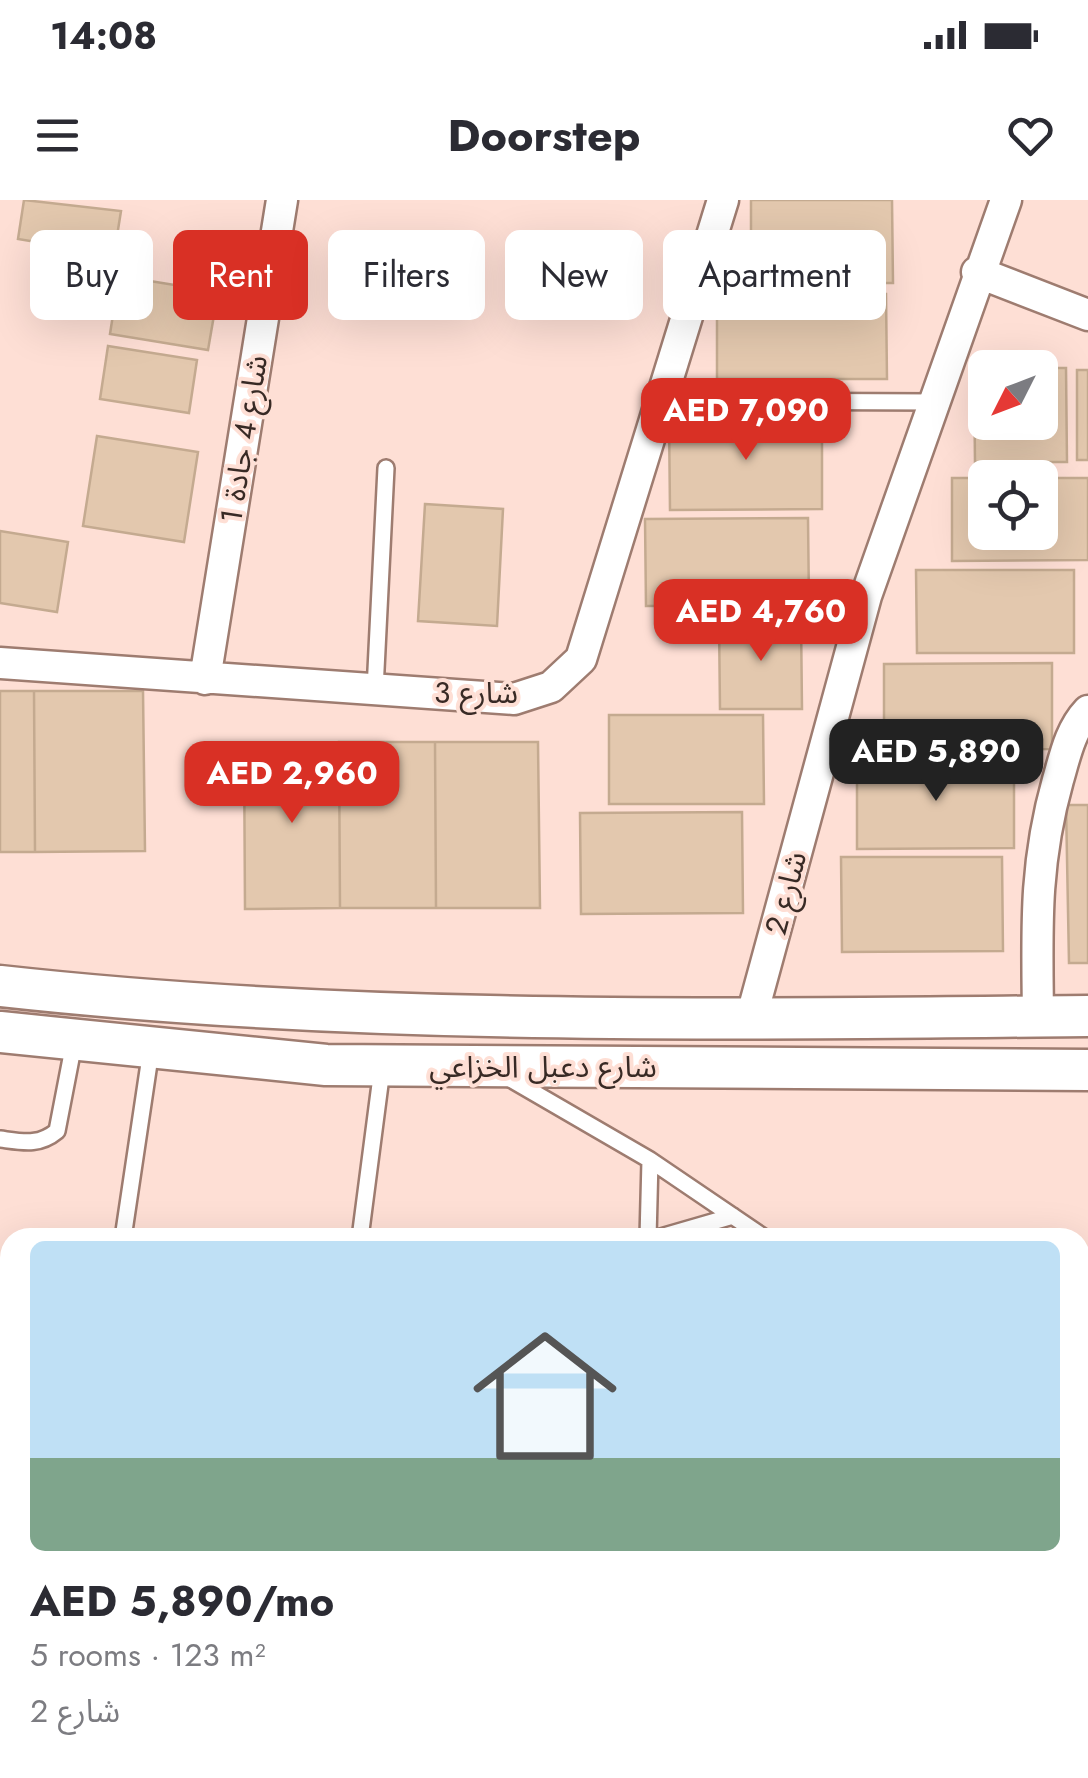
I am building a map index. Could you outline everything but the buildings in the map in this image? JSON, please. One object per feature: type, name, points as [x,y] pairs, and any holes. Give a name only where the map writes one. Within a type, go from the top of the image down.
[{"type":"main road","name":"شارع دعبل الخزاعي","points":[[19,988],[335,1011],[1088,1016]]},
{"type":"main road","points":[[12,1034],[6,1009],[19,988]]},
{"type":"main road","name":"شارع دعبل الخزاعي","points":[[12,1034],[150,1050],[382,1066],[1088,1070]]},
{"type":"street","name":"شارع 4 جادة 1","points":[[205,679],[282,200]]},
{"type":"street","name":"شارع 3","points":[[0,663],[514,699],[551,687],[581,659],[722,200]]},
{"type":"street","name":"شارع 2","points":[[752,1016],[866,596],[977,272],[1006,200]]},
{"type":"street","points":[[977,272],[1088,316]]},
{"type":"street","points":[[1038,1016],[1036,894],[1042,839],[1068,744],[1088,711]]},
{"type":"lane","points":[[663,401],[934,402]]},
{"type":"lane","points":[[375,690],[386,468]]},
{"type":"lane","points":[[0,1139],[31,1143],[46,1140],[58,1131],[74,1041]]},
{"type":"lane","points":[[124,1228],[150,1050]]},
{"type":"lane","points":[[361,1228],[382,1066]]},
{"type":"lane","points":[[490,1067],[650,1160],[750,1228]]},
{"type":"lane","points":[[648,1228],[650,1160]]},
{"type":"lane","points":[[692,1228],[733,1216]]}]
